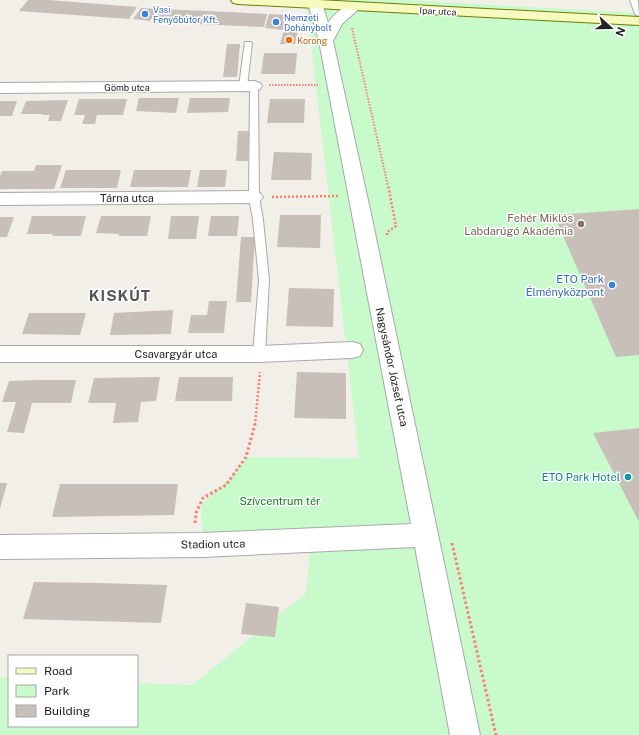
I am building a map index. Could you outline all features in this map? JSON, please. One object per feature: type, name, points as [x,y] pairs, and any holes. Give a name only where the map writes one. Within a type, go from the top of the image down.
[{"type":"street","name":"Ipar utca","points":[[238,0],[315,2],[354,7],[639,21]]},
{"type":"street","name":"Nagysándor József utca","points":[[315,2],[326,41],[358,196],[439,537],[465,735]]},
{"type":"street","points":[[326,41],[336,22],[354,7]]},
{"type":"street","name":"Gömb utca","points":[[0,88],[249,86]]},
{"type":"street","name":"Tárna utca","points":[[0,199],[254,197]]},
{"type":"street","name":"Csavargyár utca","points":[[0,354],[259,354],[352,350]]},
{"type":"street","name":"Stadion utca","points":[[0,548],[439,537]]},
{"type":"lane","points":[[634,0],[639,14]]},
{"type":"lane","points":[[248,44],[254,197],[258,220],[264,280],[259,354]]},
{"type":"path","points":[[351,22],[395,219],[396,226],[387,232],[386,238]]},
{"type":"path","points":[[249,86],[335,84]]},
{"type":"path","points":[[254,197],[358,196]]},
{"type":"path","points":[[193,544],[196,513],[203,498],[226,484],[246,457],[256,422],[260,384],[259,354]]},
{"type":"path","points":[[439,537],[496,735]]},
{"type":"green space","name":"Szívcentrum tér","points":[[306,0],[404,0],[639,13],[639,735],[0,735],[0,677],[8,678],[8,727],[138,727],[138,683],[192,685],[306,593],[311,544],[203,545],[201,504],[231,477],[246,457],[359,458]]},
{"type":"building","points":[[28,0],[48,0],[137,7],[129,19],[19,11]]},
{"type":"building","name":"Vasi Fenyőbútor Kft.","points":[[141,8],[157,9],[150,21],[133,19]]},
{"type":"building","points":[[160,9],[267,14],[264,27],[154,22]]},
{"type":"building","name":"Nemzeti Dohánybolt","points":[[269,14],[287,15],[283,30],[265,28]]},
{"type":"building","points":[[285,27],[299,27],[295,44],[280,44]]},
{"type":"building","points":[[227,44],[240,44],[237,77],[223,77]]},
{"type":"building","points":[[264,53],[297,53],[295,74],[261,74]]},
{"type":"building","points":[[139,98],[179,98],[176,113],[136,111]]},
{"type":"building","points":[[190,98],[230,98],[228,112],[187,113]]},
{"type":"building","points":[[79,99],[127,99],[123,115],[97,115],[95,124],[82,124],[85,115],[74,115]]},
{"type":"building","points":[[270,99],[305,99],[304,123],[267,123]]},
{"type":"building","points":[[68,100],[61,121],[48,121],[50,115],[21,114],[26,101]]},
{"type":"building","points":[[0,101],[17,101],[12,116],[0,116]]},
{"type":"building","points":[[238,131],[249,131],[248,161],[236,161]]},
{"type":"building","points":[[274,152],[312,153],[311,180],[271,180]]},
{"type":"building","points":[[36,165],[62,165],[54,189],[0,189],[0,176],[2,171],[34,171]]},
{"type":"building","points":[[66,170],[121,170],[117,188],[60,188]]},
{"type":"building","points":[[134,170],[191,170],[188,187],[130,187]]},
{"type":"building","points":[[200,170],[227,170],[225,187],[197,187]]},
{"type":"building","name":"ETO Park Élményközpont","points":[[639,209],[639,355],[616,357],[554,215]]},
{"type":"building","points":[[280,215],[321,215],[320,248],[277,247]]},
{"type":"building","points":[[32,216],[86,216],[81,236],[52,236],[53,234],[27,234]]},
{"type":"building","points":[[101,216],[151,216],[147,236],[119,236],[119,234],[96,233]]},
{"type":"building","points":[[171,216],[199,216],[196,239],[168,239]]},
{"type":"building","points":[[211,216],[239,216],[237,236],[208,236]]},
{"type":"building","points":[[0,217],[14,217],[7,237],[0,237]]},
{"type":"building","points":[[241,237],[255,237],[251,302],[236,302]]},
{"type":"building","points":[[289,288],[334,289],[333,327],[286,326]]},
{"type":"building","points":[[209,301],[227,301],[224,333],[188,333],[191,315],[207,315]]},
{"type":"building","points":[[173,310],[171,334],[110,335],[114,313]]},
{"type":"building","points":[[29,313],[86,313],[80,335],[22,334]]},
{"type":"building","points":[[297,372],[346,373],[346,419],[294,418]]},
{"type":"building","points":[[160,377],[156,401],[141,402],[138,422],[113,423],[116,403],[88,403],[94,378]]},
{"type":"building","points":[[179,377],[233,377],[232,401],[175,401]]},
{"type":"building","points":[[76,380],[71,403],[32,403],[24,433],[7,432],[16,402],[2,402],[9,381]]},
{"type":"building","name":"ETO Park Hotel","points":[[639,428],[639,522],[593,433]]},
{"type":"building","points":[[0,483],[7,483],[0,509]]},
{"type":"building","points":[[60,484],[178,484],[174,515],[52,517]]},
{"type":"building","points":[[34,582],[167,585],[161,623],[23,619]]},
{"type":"building","points":[[246,603],[279,607],[275,637],[241,634]]},
{"type":"place","name":"Vasi Fenyőbútor Kft.","points":[[145,14]]},
{"type":"place","name":"Nemzeti Dohánybolt","points":[[276,22]]},
{"type":"place","name":"Korong","points":[[289,40]]},
{"type":"place","name":"Fehér Miklós Labdarúgó Akadémia","points":[[581,224]]},
{"type":"place","name":"ETO Park Élményközpont","points":[[612,285]]},
{"type":"place","name":"ETO Park Hotel","points":[[628,477]]},
{"type":"district","name":"KISKÚT","points":[[120,295]]}]
